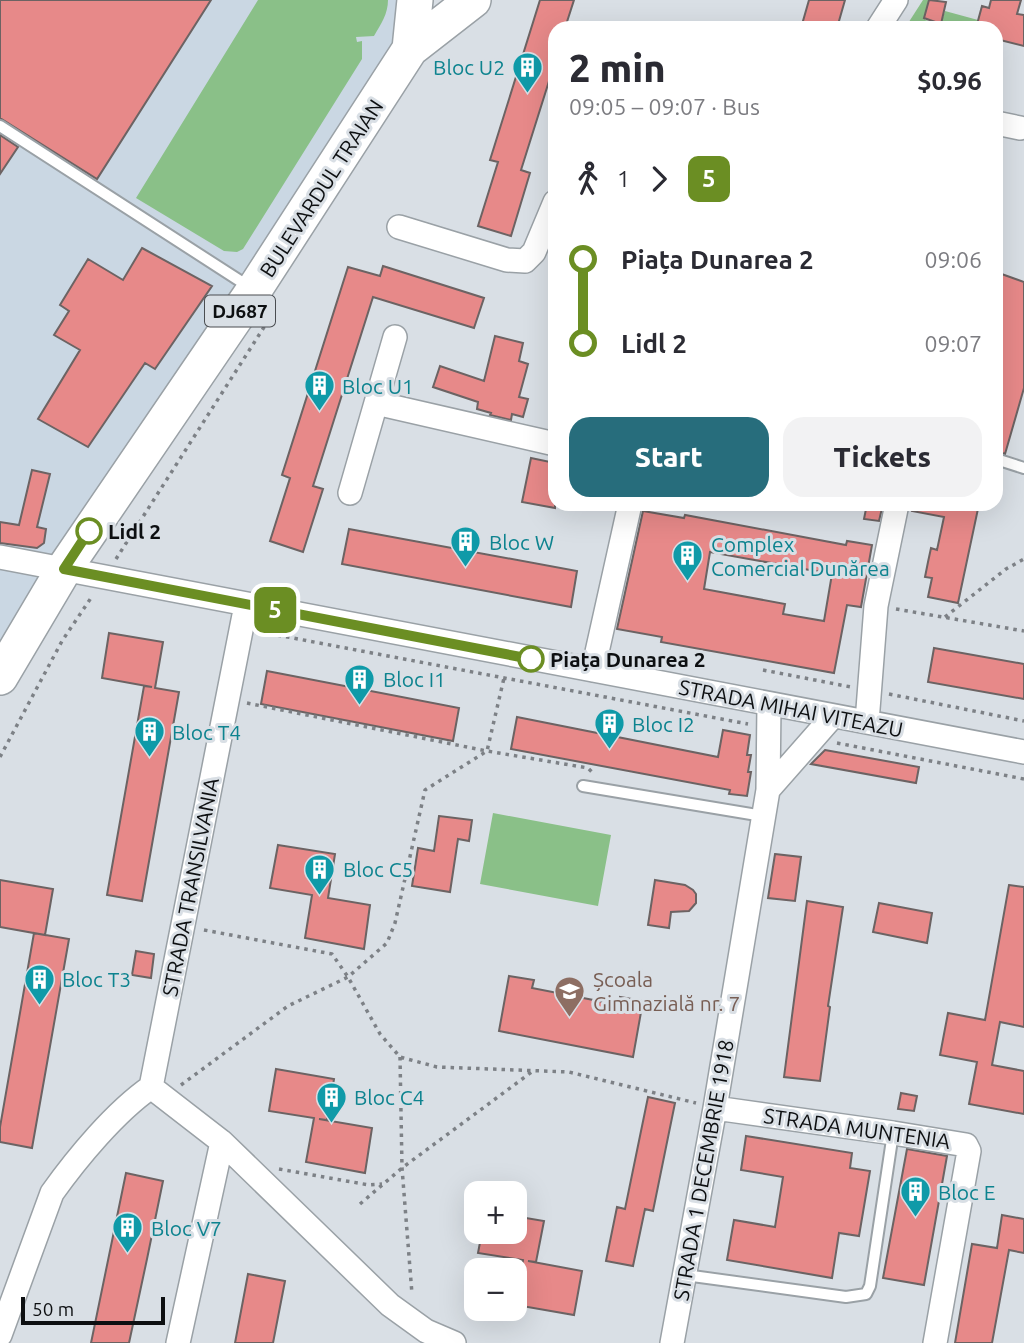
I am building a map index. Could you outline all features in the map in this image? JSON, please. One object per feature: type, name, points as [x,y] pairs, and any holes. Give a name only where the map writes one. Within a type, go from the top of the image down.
[{"type":"main road","name":"BULEVARDUL TRAIAN","points":[[410,49],[415,0]]},
{"type":"main road","name":"BULEVARDUL TRAIAN","points":[[421,0],[437,10],[456,10],[469,3]]},
{"type":"main road","name":"BULEVARDUL TRAIAN","points":[[0,677],[64,569],[262,304],[410,49],[469,3]]},
{"type":"street","points":[[882,21],[896,0]]},
{"type":"street","points":[[1003,124],[1020,128]]},
{"type":"street","points":[[399,227],[507,260],[525,261],[534,252],[548,219]]},
{"type":"street","points":[[350,493],[396,337]]},
{"type":"street","points":[[376,403],[548,442]]},
{"type":"street","points":[[593,670],[628,511]]},
{"type":"street","points":[[867,722],[876,606],[896,511]]},
{"type":"street","name":"STRADA MIHAI VITEAZU","points":[[0,557],[1024,752]]},
{"type":"street","name":"STRADA TRANSILVANIA","points":[[158,1093],[183,926],[246,605]]},
{"type":"street","name":"STRADA 1 DECEMBRIE 1918","points":[[672,1343],[715,1108],[768,790],[769,704]]},
{"type":"street","points":[[768,790],[833,716]]},
{"type":"street","points":[[0,1335],[52,1193],[128,1104],[158,1093],[222,1142],[351,1268],[410,1321],[454,1343]]},
{"type":"street","name":"STRADA MUNTENIA","points":[[715,1108],[966,1145],[970,1151],[935,1343]]},
{"type":"street","points":[[178,1343],[222,1142]]},
{"type":"lane","points":[[0,126],[262,304]]},
{"type":"lane","points":[[1003,461],[1024,468]]},
{"type":"lane","points":[[588,786],[763,816]]},
{"type":"lane","points":[[685,1275],[846,1297],[866,1294],[870,1286],[894,1133]]},
{"type":"path","points":[[0,757],[62,641],[105,577],[262,304]]},
{"type":"path","points":[[945,617],[1006,569],[1024,559]]},
{"type":"path","points":[[876,606],[1024,631]]},
{"type":"path","points":[[242,628],[768,728]]},
{"type":"path","points":[[764,670],[1024,721]]},
{"type":"path","points":[[158,1093],[219,1056],[288,1006],[348,977],[387,943],[395,923],[425,790],[487,751],[505,678]]},
{"type":"path","points":[[228,700],[588,768],[594,774],[588,786]]},
{"type":"path","points":[[815,738],[1024,779]]},
{"type":"path","points":[[183,926],[332,954],[380,1034],[400,1057],[437,1067],[569,1072],[715,1108]]},
{"type":"path","points":[[400,1057],[402,1168],[412,1296],[410,1321]]},
{"type":"path","points":[[360,1204],[402,1168],[534,1070]]},
{"type":"path","points":[[242,1162],[369,1185],[383,1183]]},
{"type":"shaded area","points":[[0,0],[415,0],[410,49],[0,677]]},
{"type":"green space","points":[[258,0],[388,0],[388,5],[374,36],[356,37],[357,42],[362,41],[362,59],[243,249],[237,252],[224,251],[136,198]]},
{"type":"green space","points":[[923,0],[929,0],[925,20],[929,21],[910,21]]},
{"type":"green space","points":[[945,11],[978,21],[942,21]]},
{"type":"green space","points":[[493,813],[611,835],[598,906],[480,884]]},
{"type":"building","points":[[0,0],[211,0],[97,179],[0,118]]},
{"type":"building","name":"Bloc U2","points":[[540,0],[574,0],[567,21],[548,21],[548,84],[521,170],[530,173],[511,236],[478,226],[498,162],[490,160]]},
{"type":"building","points":[[809,0],[845,0],[839,21],[803,21]]},
{"type":"building","points":[[929,0],[946,2],[942,21],[924,18]]},
{"type":"building","points":[[991,0],[1021,0],[1017,14],[1024,15],[1024,46],[1003,41],[1003,21],[978,21],[982,6],[989,8]]},
{"type":"building","points":[[0,135],[18,147],[0,174]]},
{"type":"building","points":[[142,248],[212,286],[155,369],[145,363],[88,447],[38,419],[80,350],[54,335],[69,311],[60,305],[88,259],[123,280]]},
{"type":"building","name":"Bloc U1","points":[[383,266],[484,298],[474,328],[373,297],[313,486],[323,489],[303,552],[270,541],[290,478],[282,475],[348,267],[380,276]]},
{"type":"building","points":[[1003,274],[1024,282],[1024,388],[1005,454]]},
{"type":"building","points":[[495,336],[523,343],[519,361],[528,364],[519,397],[528,399],[523,417],[512,414],[511,420],[490,415],[491,413],[477,409],[478,402],[433,387],[440,366],[484,381]]},
{"type":"building","points":[[531,458],[548,462],[548,507],[522,502]]},
{"type":"building","points":[[32,470],[50,474],[37,527],[46,529],[44,543],[37,548],[0,543],[0,522],[19,525]]},
{"type":"building","points":[[643,511],[684,518],[685,515],[846,545],[847,541],[872,545],[861,607],[847,605],[834,673],[661,642],[662,637],[617,629]],"holes":[[[710,552],[832,574],[824,621],[783,614],[785,604],[704,589]]]},
{"type":"building","points":[[866,511],[881,511],[879,521],[864,519]]},
{"type":"building","points":[[912,511],[978,511],[958,603],[928,597],[932,578],[925,577],[931,548],[937,550],[944,517]]},
{"type":"building","name":"Bloc W","points":[[349,529],[577,571],[571,607],[342,564]]},
{"type":"building","name":"Bloc T4","points":[[109,633],[163,642],[155,688],[179,692],[142,901],[107,895],[144,686],[152,687],[102,678]]},
{"type":"building","points":[[934,648],[1024,664],[1024,699],[928,682]]},
{"type":"building","name":"Bloc I1","points":[[267,671],[459,708],[453,741],[261,704]]},
{"type":"building","name":"Bloc I2","points":[[517,717],[718,757],[723,730],[750,735],[747,755],[751,755],[748,772],[751,772],[747,796],[729,794],[730,790],[511,749]]},
{"type":"building","points":[[825,750],[919,767],[916,783],[811,764]]},
{"type":"building","points":[[439,816],[472,820],[469,841],[458,839],[450,892],[412,886],[418,848],[434,851]]},
{"type":"building","name":"Bloc C5","points":[[278,845],[335,854],[328,898],[370,905],[364,949],[305,938],[312,895],[270,888]]},
{"type":"building","points":[[775,854],[801,857],[795,901],[768,898]]},
{"type":"building","points":[[0,880],[53,889],[45,935],[0,927]]},
{"type":"building","points":[[655,880],[685,885],[696,894],[696,903],[689,911],[671,912],[669,928],[648,925]]},
{"type":"building","points":[[1009,885],[1024,887],[1024,1027],[1000,1022],[992,1065],[1024,1071],[1024,1114],[969,1104],[977,1062],[940,1055],[948,1013],[985,1020]]},
{"type":"building","points":[[807,901],[843,907],[820,1081],[784,1077]]},
{"type":"building","points":[[879,903],[932,913],[927,943],[873,932]]},
{"type":"building","name":"Bloc T3","points":[[34,933],[69,939],[32,1148],[0,1142],[0,1127]]},
{"type":"building","points":[[136,951],[154,954],[151,978],[132,975]]},
{"type":"building","name":"Școala Gimnazială nr. 7","points":[[509,976],[534,980],[532,988],[619,1005],[620,997],[643,1001],[633,1057],[499,1031]]},
{"type":"building","name":"Bloc C4","points":[[276,1069],[334,1079],[327,1120],[319,1119],[372,1128],[365,1173],[306,1162],[314,1118],[269,1111]]},
{"type":"building","points":[[901,1093],[917,1096],[914,1111],[898,1109]]},
{"type":"building","points":[[648,1097],[675,1103],[653,1211],[645,1209],[633,1266],[606,1261],[617,1207],[625,1209]]},
{"type":"building","points":[[746,1136],[852,1153],[850,1168],[870,1171],[859,1236],[839,1233],[832,1278],[727,1260],[734,1220],[775,1227],[783,1177],[741,1170]]},
{"type":"building","name":"Bloc E","points":[[907,1149],[947,1156],[924,1285],[883,1278]]},
{"type":"building","name":"Bloc V7","points":[[126,1173],[163,1181],[147,1259],[129,1343],[91,1343]]},
{"type":"building","points":[[1002,1215],[1024,1219],[1024,1253],[1009,1250],[992,1343],[955,1343],[972,1244],[997,1248]]},
{"type":"building","points":[[527,1218],[544,1221],[536,1262],[528,1261],[582,1271],[574,1315],[527,1307],[527,1258],[478,1253],[480,1244],[527,1244]]},
{"type":"building","points":[[248,1274],[285,1281],[273,1343],[235,1343]]},
{"type":"bus line","name":"5","points":[[89,531],[64,569],[531,659]]},
{"type":"place","name":"Bloc U2","points":[[528,94]]},
{"type":"place","name":"Bloc U1","points":[[319,413]]},
{"type":"place","name":"Lidl 2","points":[[89,531]]},
{"type":"place","name":"Bloc W","points":[[466,569]]},
{"type":"place","name":"Complex Comercial Dunărea","points":[[688,583]]},
{"type":"place","name":"Piața Dunarea 2","points":[[531,659]]},
{"type":"place","name":"Bloc I1","points":[[360,706]]},
{"type":"place","name":"Bloc I2","points":[[609,751]]},
{"type":"place","name":"Bloc T4","points":[[149,759]]},
{"type":"place","name":"Bloc C5","points":[[320,896]]},
{"type":"place","name":"Bloc T3","points":[[39,1006]]},
{"type":"place","name":"Școala Gimnazială nr. 7","points":[[570,1018]]},
{"type":"place","name":"Bloc C4","points":[[331,1124]]},
{"type":"place","name":"Bloc E","points":[[915,1219]]},
{"type":"place","name":"Bloc V7","points":[[128,1255]]}]
